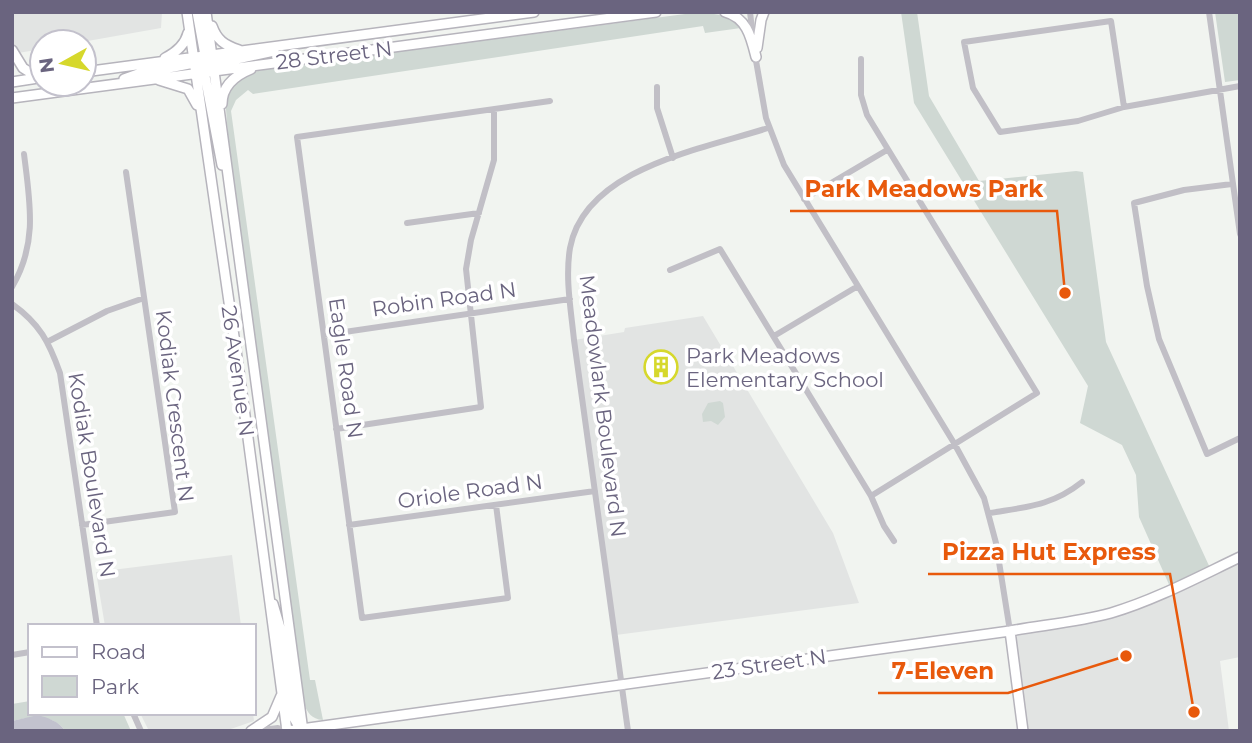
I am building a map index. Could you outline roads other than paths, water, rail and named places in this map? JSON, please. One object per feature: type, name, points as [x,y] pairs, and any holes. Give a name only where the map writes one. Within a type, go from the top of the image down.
[{"type":"main road","name":"26 Avenue N","points":[[187,12],[189,28],[203,64],[222,133],[303,730]]},
{"type":"main road","points":[[197,12],[203,64],[235,229]]},
{"type":"main road","name":"26 Avenue N","points":[[206,12],[200,112],[240,378],[287,731]]},
{"type":"main road","points":[[206,12],[216,37],[226,46],[240,51]]},
{"type":"main road","name":"28 Street N","points":[[12,98],[154,79],[240,51],[534,12]]},
{"type":"main road","points":[[629,17],[645,12]]},
{"type":"main road","name":"28 Street N","points":[[98,70],[157,62],[265,63],[656,12]]},
{"type":"main road","points":[[725,12],[735,15],[745,25],[755,57]]},
{"type":"main road","points":[[755,57],[764,12]]},
{"type":"main road","points":[[157,62],[172,55],[186,41],[189,28]]},
{"type":"main road","points":[[113,84],[138,74],[317,41]]},
{"type":"main road","points":[[12,50],[23,68],[28,71]]},
{"type":"main road","points":[[222,133],[222,96],[228,84],[238,74],[265,63]]},
{"type":"main road","points":[[154,79],[188,89],[200,112]]},
{"type":"main road","name":"23 Street N","points":[[287,731],[1010,631],[1109,613],[1171,589],[1240,557]]},
{"type":"main road","points":[[268,592],[281,631],[294,718],[303,730]]},
{"type":"main road","points":[[1010,631],[1023,731]]},
{"type":"main road","points":[[253,731],[272,717],[282,694]]},
{"type":"street","points":[[750,12],[768,128],[784,165],[980,489],[989,513],[1010,631]]},
{"type":"street","points":[[1209,12],[1240,233]]},
{"type":"street","points":[[1124,107],[1111,21],[964,42],[973,88],[1000,132],[1079,120],[1124,107],[1240,86]]},
{"type":"street","points":[[861,59],[860,85],[863,106],[887,150],[1037,393],[871,496]]},
{"type":"street","points":[[657,87],[657,108],[673,158]]},
{"type":"street","name":"Eagle Road N","points":[[496,505],[508,598],[362,618],[297,137],[550,101]]},
{"type":"street","points":[[336,429],[481,407],[466,269],[495,159],[494,110]]},
{"type":"street","name":"Meadowlark Boulevard N","points":[[628,731],[570,299],[568,274],[571,245],[588,208],[621,181],[673,158],[768,128]]},
{"type":"street","points":[[804,199],[887,150]]},
{"type":"street","points":[[12,287],[25,261],[30,237],[24,155]]},
{"type":"street","name":"Kodiak Crescent N","points":[[82,525],[174,512],[126,172]]},
{"type":"street","points":[[1232,184],[1184,190],[1134,203],[1146,285],[1158,339],[1207,453],[1240,438]]},
{"type":"street","points":[[407,223],[479,213]]},
{"type":"street","points":[[670,270],[720,248],[871,496],[894,541]]},
{"type":"street","points":[[774,336],[858,286]]},
{"type":"street","name":"Kodiak Crescent N","points":[[49,341],[107,311],[144,298]]},
{"type":"street","name":"Robin Road N","points":[[324,334],[570,299]]},
{"type":"street","name":"Kodiak Boulevard N","points":[[12,304],[34,321],[49,341],[60,373],[97,624]]},
{"type":"street","points":[[989,513],[1051,502],[1066,495],[1082,482]]},
{"type":"street","name":"Oriole Road N","points":[[349,526],[595,491]]},
{"type":"street","points":[[134,715],[141,731]]},
{"type":"street","name":"23 Street N","points":[[253,731],[278,728],[287,731]]},
{"type":"place","name":"Park Meadows Park","points":[[1065,293]]},
{"type":"place","name":"Park Meadows Elementary School","points":[[661,367]]},
{"type":"place","name":"7-Eleven","points":[[1126,656]]},
{"type":"place","name":"Pizza Hut Express","points":[[1194,712]]}]
